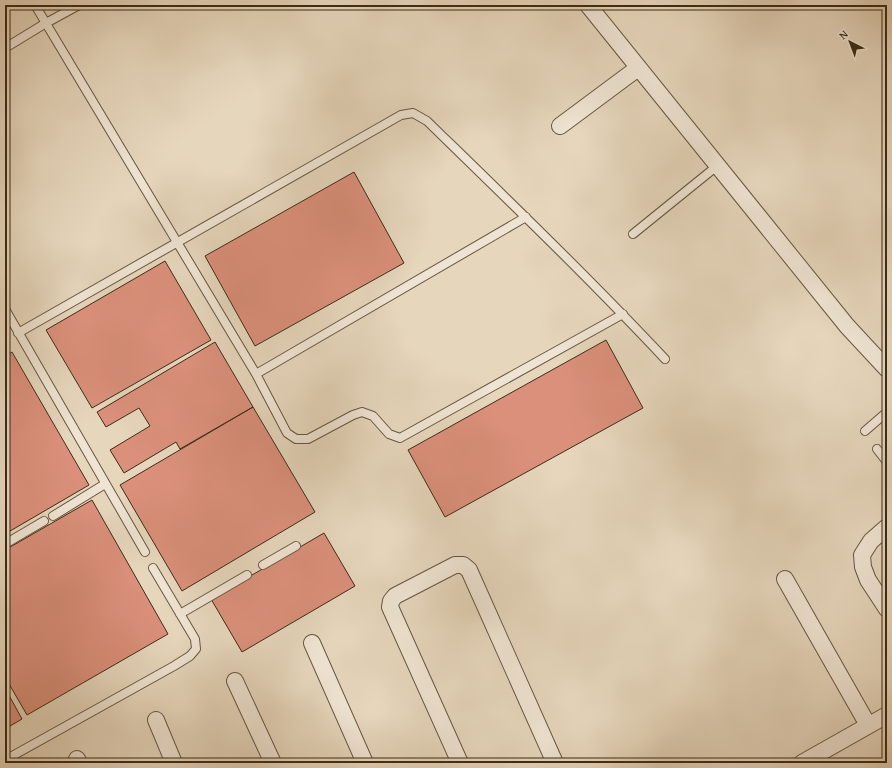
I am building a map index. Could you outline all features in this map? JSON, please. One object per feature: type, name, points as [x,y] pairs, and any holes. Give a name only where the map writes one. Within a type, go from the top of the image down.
[{"type":"street","points":[[588,5],[847,326],[887,369]]},
{"type":"street","points":[[560,126],[638,68]]},
{"type":"street","points":[[887,527],[871,541],[862,555],[863,567],[868,580],[887,609]]},
{"type":"street","points":[[460,763],[390,607],[394,596],[455,565],[463,565],[469,570],[555,763]]},
{"type":"street","points":[[785,579],[868,725]]},
{"type":"street","points":[[312,643],[366,763]]},
{"type":"street","points":[[235,681],[273,763]]},
{"type":"street","points":[[802,763],[822,758],[868,725],[887,715]]},
{"type":"street","points":[[156,720],[174,763]]},
{"type":"lane","points":[[35,5],[256,374],[287,433],[296,439],[308,439],[353,415],[362,412],[373,416],[389,434],[400,438],[623,314]]},
{"type":"lane","points":[[5,48],[78,5]]},
{"type":"lane","points":[[18,332],[401,115],[413,113],[427,121],[526,217],[623,314],[665,359]]},
{"type":"lane","points":[[633,234],[717,166]]},
{"type":"lane","points":[[256,374],[526,217]]},
{"type":"lane","points":[[5,309],[145,552]]},
{"type":"lane","points":[[865,431],[887,412]]},
{"type":"lane","points":[[877,448],[887,462]]},
{"type":"lane","points":[[53,516],[106,484]]},
{"type":"lane","points":[[5,544],[44,521]]},
{"type":"lane","points":[[263,565],[296,546]]},
{"type":"lane","points":[[5,760],[174,666],[190,656],[196,649],[195,639],[153,568]]},
{"type":"lane","points":[[180,614],[247,575]]},
{"type":"building","points":[[354,172],[404,263],[255,346],[205,256]]},
{"type":"building","points":[[165,261],[211,340],[92,408],[46,330]]},
{"type":"building","points":[[606,340],[643,408],[445,517],[408,450]]},
{"type":"building","points":[[215,342],[253,407],[180,449],[176,442],[124,473],[110,450],[150,426],[139,408],[106,427],[97,412]]},
{"type":"building","points":[[12,352],[89,485],[5,534],[5,356]]},
{"type":"building","points":[[253,407],[315,512],[182,591],[120,485]]},
{"type":"building","points":[[92,500],[168,634],[27,715],[5,677],[5,550]]},
{"type":"building","points":[[324,533],[355,586],[242,652],[211,599]]},
{"type":"building","points":[[5,688],[22,719],[5,729]]}]
